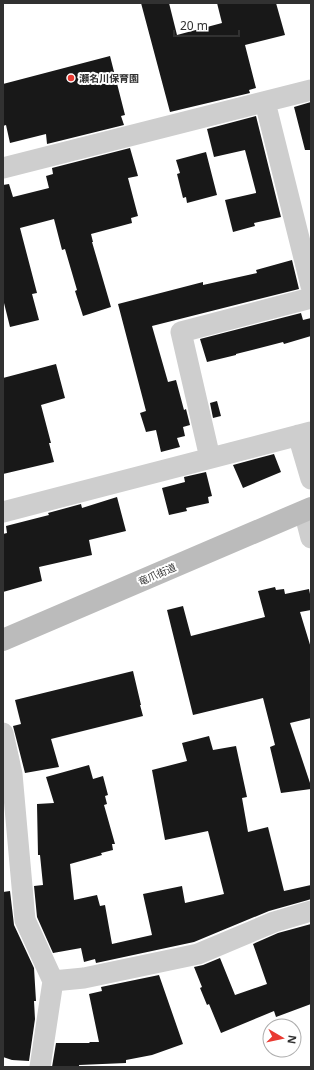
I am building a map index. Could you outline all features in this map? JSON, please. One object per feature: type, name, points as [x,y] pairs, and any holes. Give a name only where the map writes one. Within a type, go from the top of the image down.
[{"type":"main road","name":"竜爪街道","points":[[3,640],[308,510]]},
{"type":"street","points":[[3,168],[311,90]]},
{"type":"street","points":[[265,102],[311,286]]},
{"type":"street","points":[[210,458],[181,332],[311,298]]},
{"type":"street","points":[[3,512],[305,433],[311,479]]},
{"type":"street","points":[[308,510],[311,538]]},
{"type":"street","points":[[3,733],[25,920],[53,982],[40,1067]]},
{"type":"street","points":[[53,982],[84,978],[198,954],[274,922],[311,911]]},
{"type":"building","points":[[141,3],[169,3],[177,35],[222,23],[217,3],[276,3],[285,35],[245,45],[256,88],[249,90],[250,93],[170,112]]},
{"type":"building","points":[[110,56],[125,115],[121,116],[124,125],[47,144],[46,134],[10,143],[6,125],[3,126],[3,84]]},
{"type":"building","points":[[311,102],[311,150],[305,150],[294,107]]},
{"type":"building","points":[[256,116],[281,217],[254,223],[255,226],[233,232],[225,200],[256,192],[245,150],[214,157],[207,129]]},
{"type":"building","points":[[130,148],[138,176],[128,178],[138,216],[131,218],[132,223],[91,234],[111,307],[83,316],[75,291],[77,290],[65,249],[62,250],[54,219],[20,228],[37,293],[32,294],[39,320],[10,327],[3,299],[3,185],[9,184],[13,197],[49,188],[46,176],[53,174],[52,168]]},
{"type":"building","points":[[206,152],[217,195],[187,203],[186,197],[183,198],[177,174],[180,173],[176,160]]},
{"type":"building","points":[[292,260],[299,289],[152,326],[168,382],[176,380],[184,410],[186,409],[190,425],[183,427],[185,436],[177,438],[180,447],[161,452],[156,430],[146,432],[140,413],[146,411],[118,304],[203,282],[203,285],[257,273],[256,270]]},
{"type":"building","points":[[301,313],[303,320],[311,318],[311,336],[284,344],[283,342],[207,362],[200,339]]},
{"type":"building","points":[[56,364],[65,398],[41,405],[51,443],[49,443],[54,462],[3,474],[3,378]]},
{"type":"building","points":[[217,401],[221,416],[213,418],[210,403]]},
{"type":"building","points":[[274,454],[281,472],[243,488],[233,465]]},
{"type":"building","points":[[206,472],[212,496],[208,497],[209,503],[186,508],[187,511],[169,515],[162,488],[185,482],[184,477]]},
{"type":"building","points":[[117,497],[126,531],[89,540],[92,555],[39,567],[42,581],[3,592],[3,534],[7,533],[6,526],[49,515],[48,513],[81,504],[82,508]]},
{"type":"building","points":[[275,587],[276,590],[284,589],[285,594],[309,589],[311,599],[311,610],[300,612],[311,648],[311,718],[290,723],[311,789],[281,793],[270,747],[275,745],[263,698],[193,715],[167,610],[183,606],[191,636],[265,617],[258,591]]},
{"type":"building","points":[[133,671],[143,716],[51,739],[59,767],[25,773],[13,726],[21,724],[15,700]]},
{"type":"building","points":[[209,736],[213,750],[236,746],[247,797],[242,798],[248,832],[268,827],[284,891],[311,885],[311,899],[269,911],[194,942],[96,963],[95,959],[84,962],[81,948],[53,953],[37,917],[34,886],[43,885],[40,855],[38,855],[37,804],[54,803],[46,777],[89,765],[93,779],[103,776],[108,795],[105,796],[107,804],[104,805],[115,844],[112,844],[113,850],[101,853],[102,855],[70,864],[74,900],[97,895],[100,906],[105,905],[112,944],[152,935],[143,894],[182,886],[185,903],[224,894],[208,831],[165,840],[152,770],[187,761],[182,743]]},
{"type":"building","points":[[10,891],[14,925],[34,968],[36,1001],[34,1001],[35,1019],[29,1061],[12,1060],[3,1057],[3,892]]},
{"type":"building","points":[[311,924],[311,1004],[276,1017],[274,1011],[221,1033],[209,1004],[207,1005],[200,988],[202,987],[194,967],[220,958],[235,995],[267,984],[253,944],[278,933]]},
{"type":"building","points":[[159,975],[183,1044],[152,1055],[126,1060],[126,1063],[79,1065],[79,1067],[52,1067],[56,1043],[99,1042],[89,994],[102,991],[101,987]]},
{"type":"place","name":"瀬名川保育園","points":[[71,78]]}]
